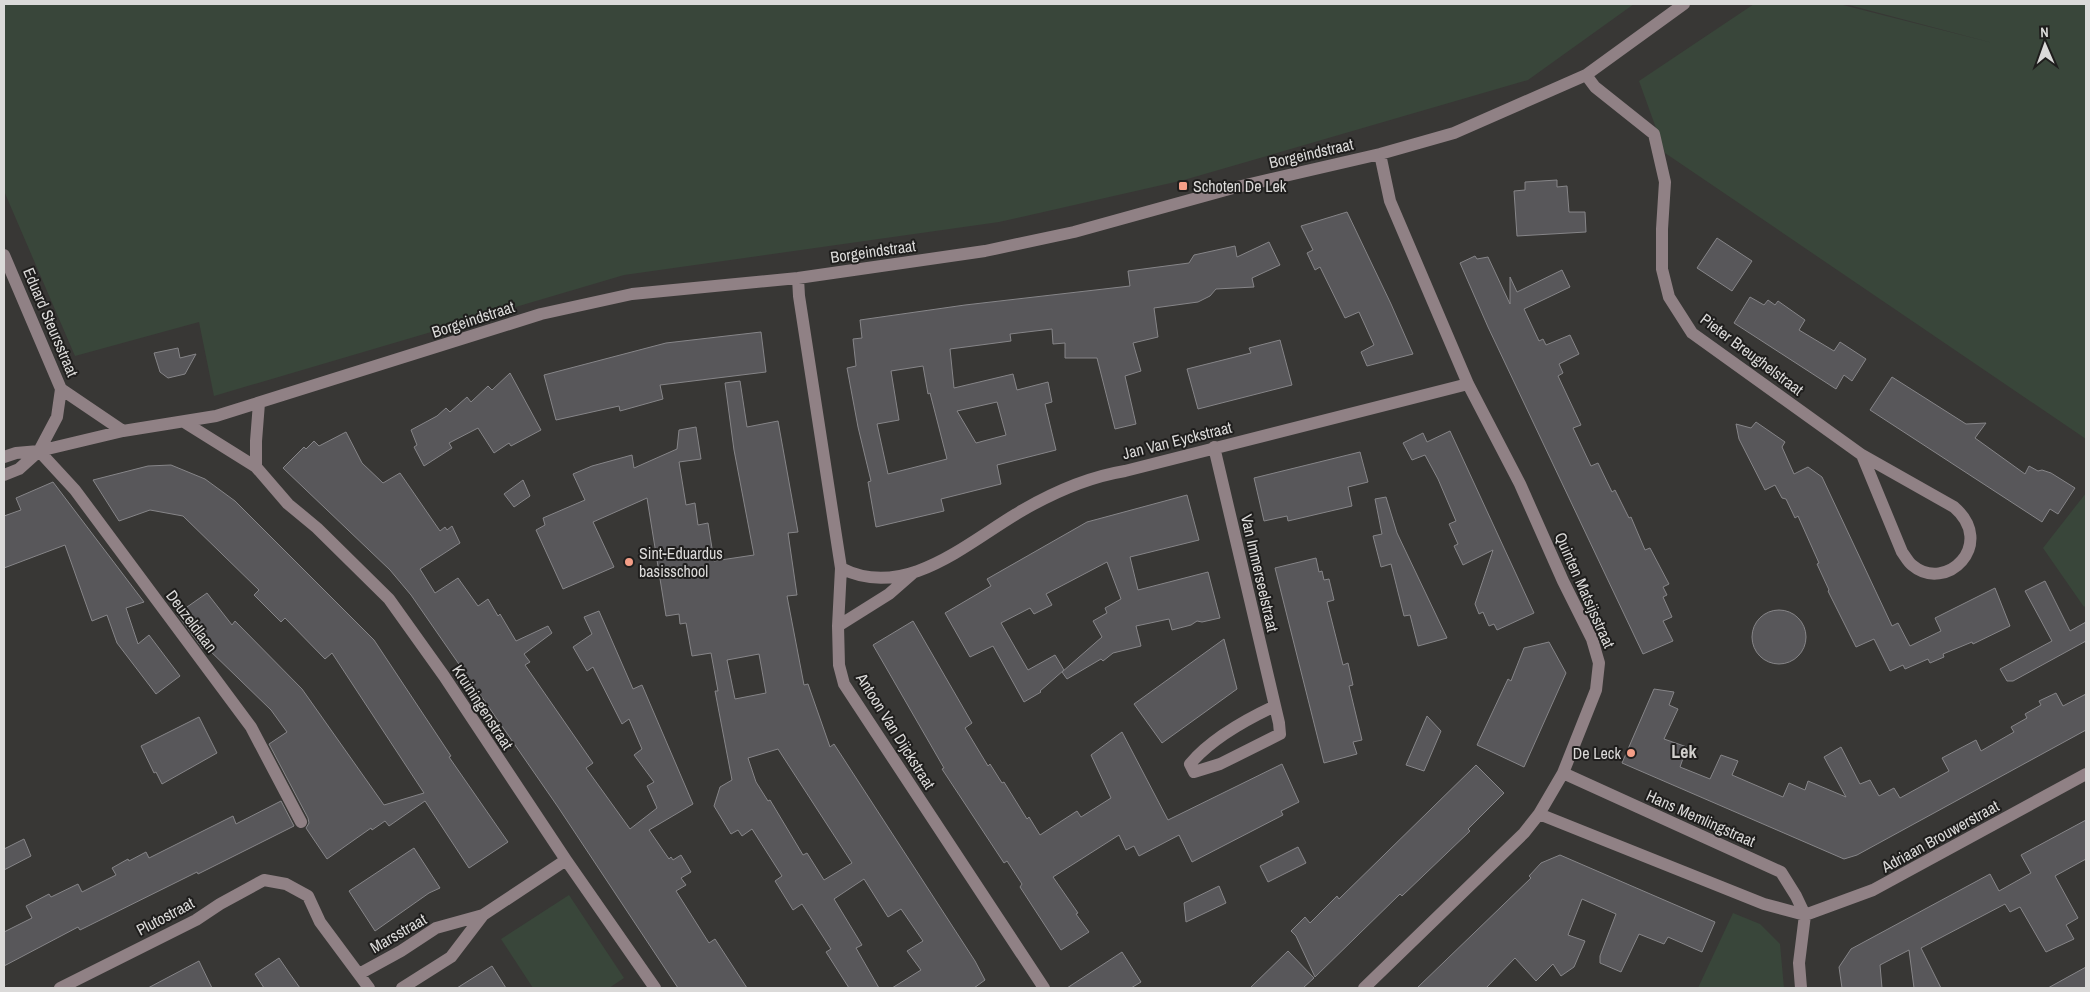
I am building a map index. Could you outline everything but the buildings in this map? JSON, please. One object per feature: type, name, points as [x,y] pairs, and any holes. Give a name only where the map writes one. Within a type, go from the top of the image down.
[{"type":"street","name":"Borgeindstraat","points":[[39,451],[123,431],[216,416],[541,314],[632,294],[798,278],[985,251],[1074,232],[1233,188],[1380,154],[1454,133],[1586,75],[1684,4]]},
{"type":"street","name":"Pieter Breughelstraat","points":[[1586,75],[1595,87],[1654,134],[1665,182],[1662,269],[1669,297],[1692,333],[1862,455],[1954,507],[1963,515],[1969,525],[1971,536],[1966,555],[1958,565],[1949,570],[1934,573],[1923,571],[1912,565],[1902,552],[1862,455]]},
{"type":"street","name":"Quinten Matsijsstraat","points":[[1364,988],[1524,833],[1539,814],[1563,773],[1596,690],[1599,663],[1592,639],[1563,581],[1520,484],[1468,384],[1390,201],[1380,154]]},
{"type":"street","name":"Eduard Steursstraat","points":[[4,255],[61,389],[123,431]]},
{"type":"street","name":"Antoon Van Dijckstraat","points":[[798,278],[799,296],[841,568],[838,626],[839,665],[844,684],[1044,988]]},
{"type":"street","name":"Jan Van Eyckstraat","points":[[838,626],[889,594],[913,574],[947,559],[1022,510],[1069,485],[1098,475],[1125,471],[1468,384]]},
{"type":"street","points":[[4,474],[19,469],[39,451],[58,417],[61,389]]},
{"type":"street","points":[[256,467],[259,403]]},
{"type":"street","name":"Kruiningenstraat","points":[[184,422],[256,467],[288,504],[344,553],[389,599],[444,676],[566,860],[655,988]]},
{"type":"street","name":"Van Immerseelstraat","points":[[1214,447],[1275,706],[1280,734],[1220,764],[1194,772],[1190,764],[1201,751],[1256,715],[1275,706]]},
{"type":"street","points":[[4,457],[16,452],[39,451]]},
{"type":"street","name":"Deuzeldlaan","points":[[39,451],[75,490],[251,726],[301,822]]},
{"type":"street","name":"Jan Van Eyckstraat","points":[[841,568],[856,576],[866,578],[913,574]]},
{"type":"street","name":"Hans Memlingstraat","points":[[1563,773],[1781,872],[1805,915]]},
{"type":"street","name":"Adriaan Brouwerstraat","points":[[1805,915],[1873,890],[2086,774]]},
{"type":"street","points":[[1539,814],[1764,904],[1805,915],[1799,963],[1801,988]]},
{"type":"street","name":"Marsstraat","points":[[359,974],[401,951],[436,928],[483,915],[566,860]]},
{"type":"street","name":"Plutostraat","points":[[60,988],[196,920],[220,904],[264,880],[286,884]]},
{"type":"street","name":"Marsstraat","points":[[286,884],[308,896],[320,922],[369,988]]},
{"type":"street","name":"Marsstraat","points":[[402,988],[451,957],[483,915]]},
{"type":"green space","points":[[4,4],[1634,4],[1528,80],[1184,180],[999,222],[624,275],[214,396],[199,322],[75,356],[4,191]]},
{"type":"green space","points":[[1754,4],[1839,4],[1993,43],[1845,4],[2086,4],[2086,439],[1665,153],[1639,81]]},
{"type":"green space","points":[[2086,493],[2086,605],[2084,607],[2043,548]]},
{"type":"green space","points":[[569,895],[624,978],[609,988],[533,988],[501,939]]},
{"type":"green space","points":[[1733,913],[1760,924],[1780,944],[1784,988],[1698,988]]},
{"type":"place","name":"Schoten De Lek","points":[[1183,186]]},
{"type":"place","name":"Sint-Eduardus basisschool","points":[[629,562]]},
{"type":"place","name":"De Leck","points":[[1631,753]]},
{"type":"district","name":"Lek","points":[[1684,752]]}]
